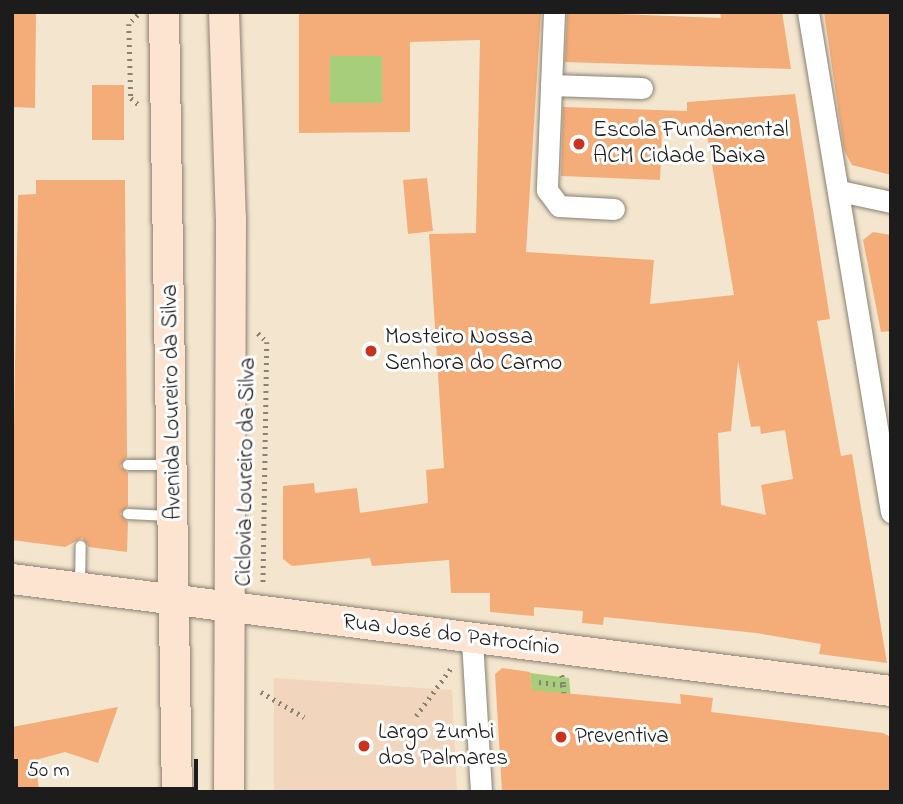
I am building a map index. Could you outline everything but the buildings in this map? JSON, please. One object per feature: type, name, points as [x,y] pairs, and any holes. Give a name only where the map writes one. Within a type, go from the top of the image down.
[{"type":"main road","name":"Avenida Loureiro da Silva","points":[[164,12],[178,600],[177,792]]},
{"type":"main road","points":[[223,12],[230,306],[229,792]]},
{"type":"main road","name":"Rua José do Patrocínio","points":[[12,579],[472,640],[891,691]]},
{"type":"street","points":[[554,12],[550,200],[559,206],[614,209]]},
{"type":"street","points":[[807,12],[840,191],[891,512]]},
{"type":"street","points":[[551,85],[642,88]]},
{"type":"street","points":[[840,191],[891,202]]},
{"type":"street","points":[[472,640],[481,792]]},
{"type":"lane","points":[[128,465],[174,465]]},
{"type":"lane","points":[[128,514],[176,516]]},
{"type":"lane","points":[[80,588],[81,546]]},
{"type":"path","name":"Ciclovia Loureiro da Silva","points":[[230,306],[267,342],[262,612]]},
{"type":"path","points":[[416,716],[472,640]]},
{"type":"path","points":[[562,677],[564,693]]},
{"type":"path","points":[[539,682],[564,685]]},
{"type":"path","points":[[261,692],[304,717]]},
{"type":"shaded area","name":"Largo Zumbi dos Palmares","points":[[274,678],[452,690],[457,792],[274,792]]},
{"type":"green space","points":[[330,56],[382,56],[382,103],[330,103]]},
{"type":"green space","name":"Preventiva","points":[[530,673],[569,678],[580,792],[536,730]]},
{"type":"place","name":"Escola Fundamental ACM Cidade Baixa","points":[[579,144]]},
{"type":"place","name":"Mosteiro Nossa Senhora do Carmo","points":[[371,351]]},
{"type":"place","name":"Preventiva","points":[[561,737]]},
{"type":"place","name":"Largo Zumbi dos Palmares","points":[[364,746]]}]
